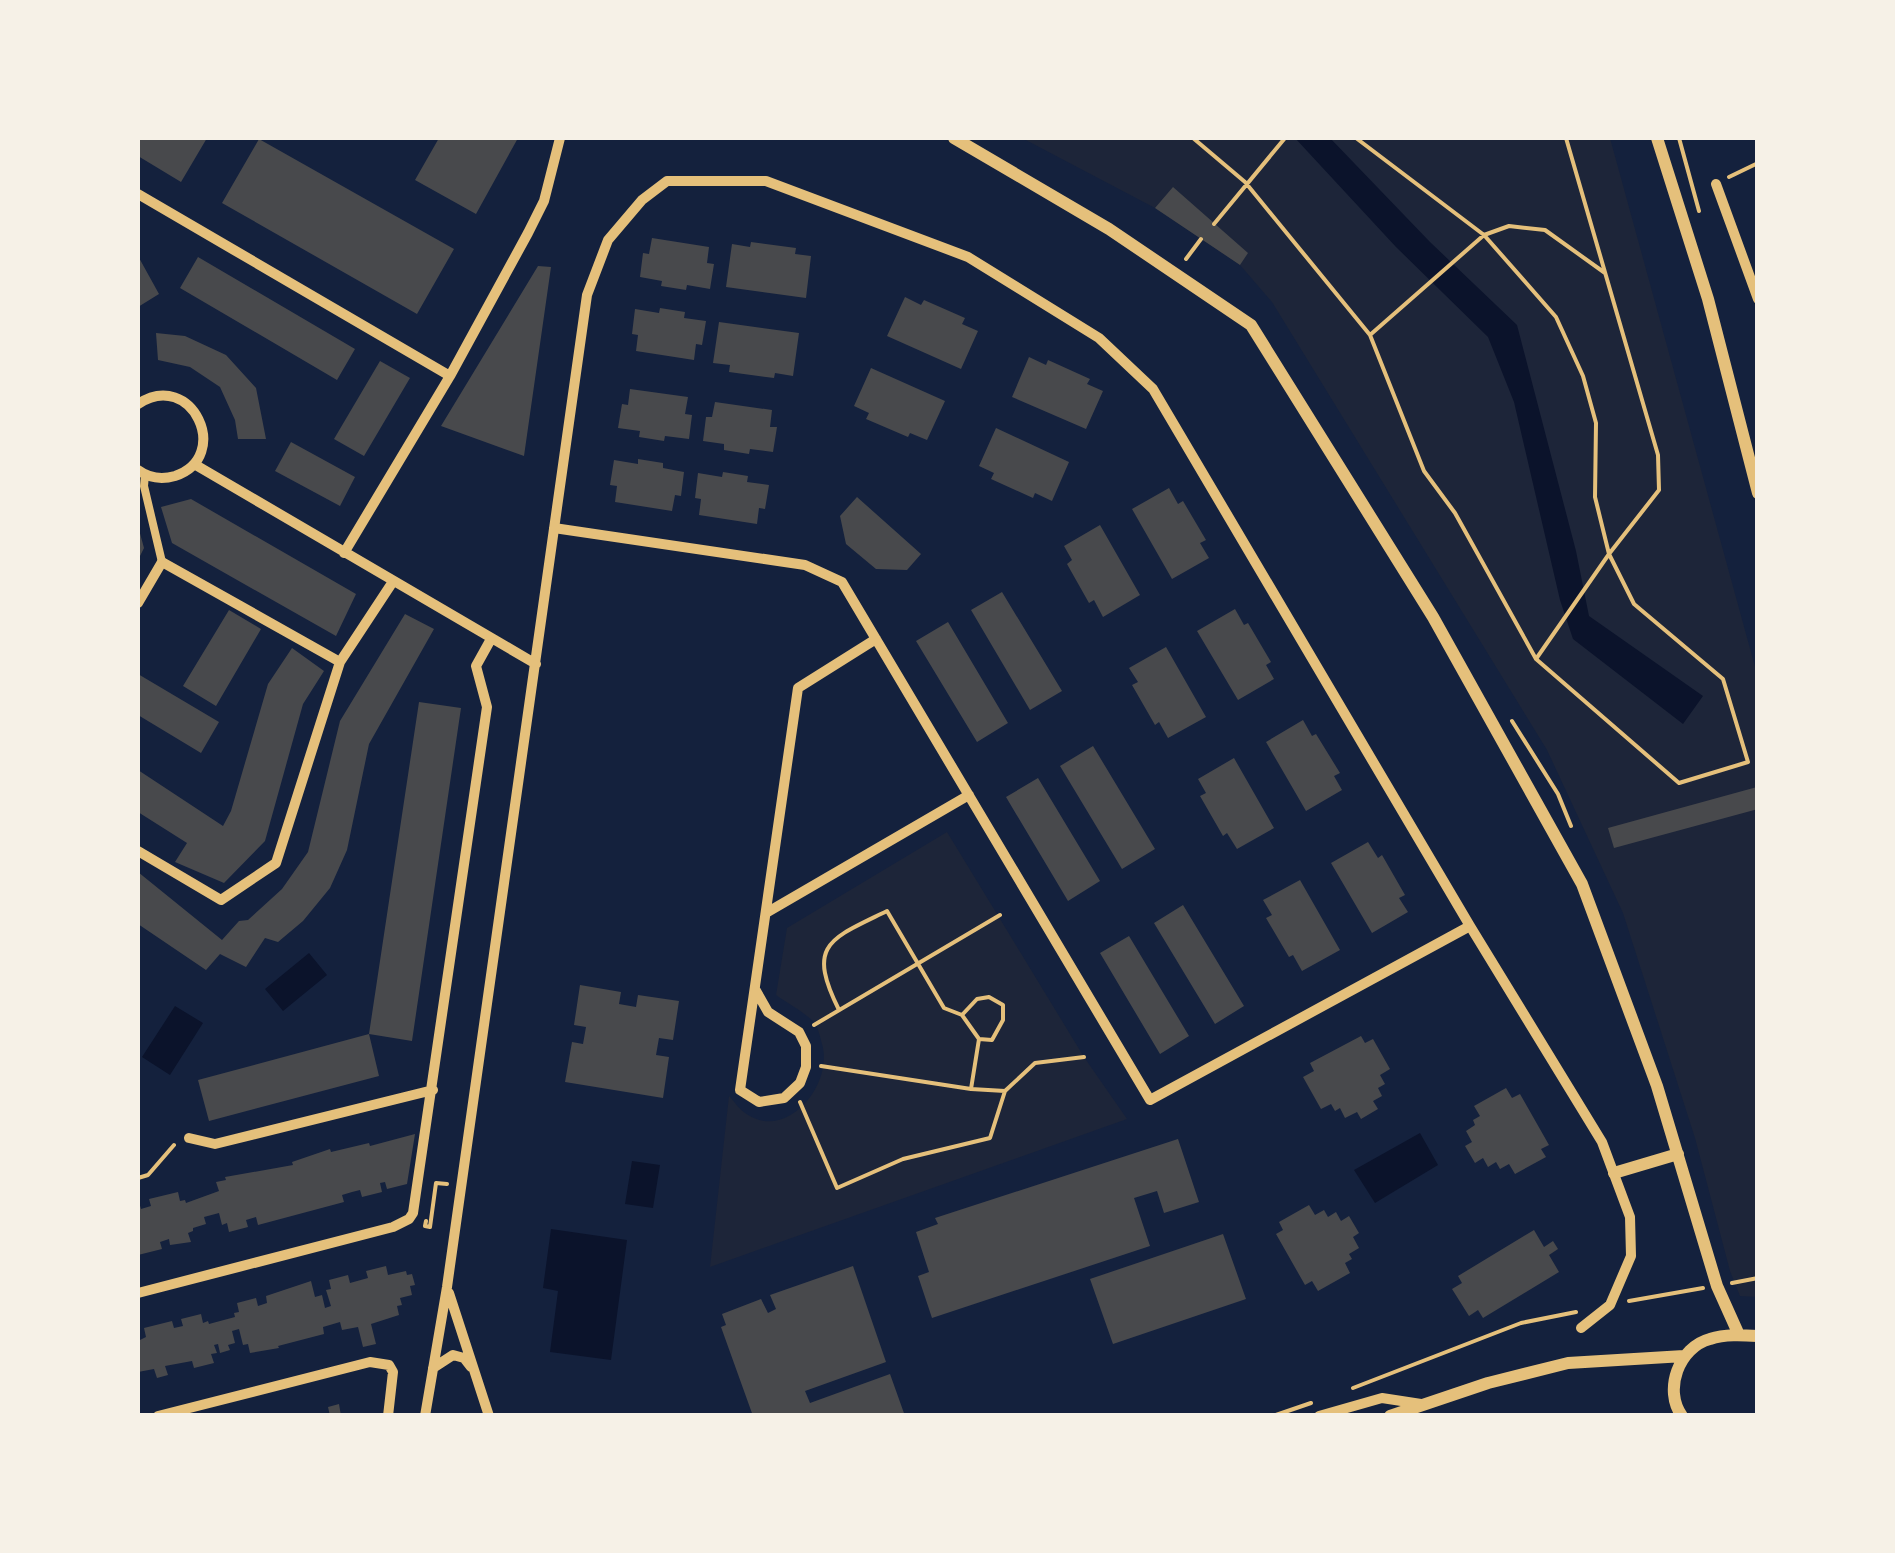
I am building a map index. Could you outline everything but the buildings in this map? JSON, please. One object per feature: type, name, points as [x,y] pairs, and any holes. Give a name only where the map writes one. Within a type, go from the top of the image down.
[{"type":"street","points":[[344,553],[450,376],[544,201],[560,138]]},
{"type":"street","points":[[954,138],[1109,229],[1251,325],[1434,617],[1582,884],[1657,1086],[1717,1286],[1738,1335]]},
{"type":"street","points":[[1656,138],[1708,299],[1758,493]]},
{"type":"street","points":[[425,1416],[462,1186],[587,294],[608,240],[642,200],[667,181],[766,181],[968,257],[1099,338],[1153,389],[1602,1142],[1630,1217],[1631,1256],[1610,1305],[1581,1328]]},
{"type":"street","points":[[1716,184],[1758,299]]},
{"type":"street","points":[[138,194],[450,376]]},
{"type":"street","points":[[138,603],[162,562],[141,472],[171,477],[194,464],[203,440],[198,416],[190,406],[167,396],[139,398]]},
{"type":"street","points":[[194,464],[536,664]]},
{"type":"street","points":[[554,528],[805,565],[842,582],[1150,1100],[1470,926]]},
{"type":"street","points":[[162,562],[340,662]]},
{"type":"street","points":[[138,851],[221,900],[276,863],[340,662],[392,583]]},
{"type":"street","points":[[138,1293],[409,1219],[433,1090],[488,706],[476,666],[491,639]]},
{"type":"street","points":[[755,989],[768,1012],[799,1032],[806,1046],[806,1067],[800,1083],[784,1098],[759,1102],[740,1090],[798,688],[876,639]]},
{"type":"street","points":[[766,913],[969,795]]},
{"type":"street","points":[[189,1138],[215,1144],[433,1090]]},
{"type":"street","points":[[1614,1174],[1678,1154]]},
{"type":"street","points":[[447,1287],[488,1416]]},
{"type":"street","points":[[1682,1416],[1673,1404],[1675,1379],[1684,1356],[1707,1339],[1758,1336]]},
{"type":"street","points":[[433,1368],[452,1355],[464,1358],[474,1372]]},
{"type":"street","points":[[1390,1416],[1488,1383],[1568,1363],[1684,1356]]},
{"type":"street","points":[[158,1416],[370,1362],[389,1365],[393,1372],[388,1416]]},
{"type":"street","points":[[1319,1416],[1382,1398],[1422,1404]]},
{"type":"path","points":[[1193,138],[1246,182],[1370,335],[1424,471],[1455,513],[1536,659],[1679,782],[1748,762],[1723,679],[1634,604],[1608,554],[1595,497],[1596,423],[1584,376],[1556,318],[1484,235],[1356,138]]},
{"type":"path","points":[[1214,224],[1285,138]]},
{"type":"path","points":[[1536,659],[1608,554],[1659,490],[1658,455],[1566,138]]},
{"type":"path","points":[[1716,184],[1758,163]]},
{"type":"path","points":[[1370,335],[1484,235],[1508,226],[1545,230],[1605,273]]},
{"type":"path","points":[[1179,268],[1201,239]]},
{"type":"path","points":[[1506,712],[1558,794],[1572,829]]},
{"type":"path","points":[[839,1010],[823,978],[826,952],[839,934],[886,911],[944,1008],[962,1015],[979,1040],[971,1089]]},
{"type":"path","points":[[799,1032],[1000,915]]},
{"type":"path","points":[[962,1015],[978,999],[989,996],[1003,1005],[1004,1020],[992,1040],[979,1040]]},
{"type":"path","points":[[792,1090],[836,1188],[903,1159],[990,1138],[1005,1091],[1035,1063],[1084,1057]]},
{"type":"path","points":[[806,1067],[824,1066],[1005,1091]]},
{"type":"path","points":[[138,1178],[148,1175],[174,1145],[189,1138]]},
{"type":"path","points":[[414,1202],[428,1204],[425,1226],[430,1227],[436,1183],[462,1186]]},
{"type":"path","points":[[1344,1392],[1522,1323],[1758,1278]]},
{"type":"path","points":[[1273,1416],[1326,1398]]},
{"type":"shaded area","points":[[1022,138],[1610,138],[1757,674],[1757,1297],[1740,1296],[1730,1271],[1695,1138],[1623,913],[1547,750],[1272,302],[1240,265],[1155,208]]},
{"type":"shaded area","points":[[1295,138],[1330,138],[1517,325],[1589,616],[1703,696],[1683,724],[1573,639],[1560,600],[1514,402],[1488,337],[1396,247]]},
{"type":"shaded area","points":[[947,832],[1084,1057],[1127,1119],[710,1267],[729,1096],[745,1113],[776,1121],[803,1105],[821,1076],[824,1060],[815,1024],[776,995],[787,928]]},
{"type":"shaded area","points":[[309,953],[327,975],[283,1011],[265,989]]},
{"type":"shaded area","points":[[175,1006],[203,1023],[170,1075],[142,1057]]},
{"type":"shaded area","points":[[1420,1133],[1438,1165],[1375,1203],[1354,1170]]},
{"type":"shaded area","points":[[632,1161],[660,1165],[653,1208],[625,1204]]},
{"type":"shaded area","points":[[551,1229],[627,1240],[611,1360],[550,1352],[558,1291],[543,1288]]}]
